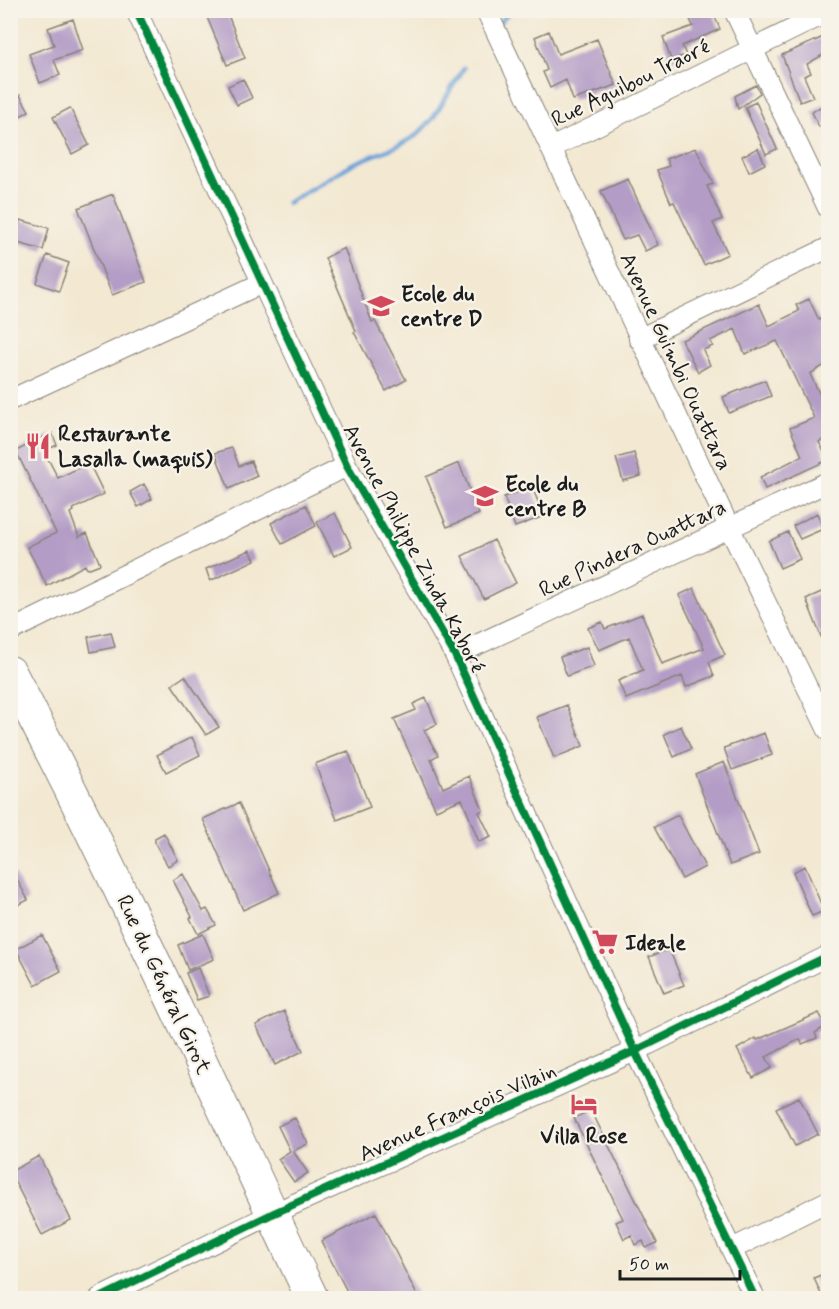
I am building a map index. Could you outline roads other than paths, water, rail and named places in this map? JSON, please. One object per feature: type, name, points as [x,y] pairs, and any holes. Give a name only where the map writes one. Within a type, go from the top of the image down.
[{"type":"highway","name":"Rue du Général Girot","points":[[10,672],[68,782],[151,951],[312,1299]]},
{"type":"street","name":"Avenue Philippe Zinda Kaboré","points":[[136,10],[347,466],[455,655],[635,1051],[755,1299]]},
{"type":"street","name":"Avenue Guimbi Ouattara","points":[[486,10],[639,339],[730,529],[827,722]]},
{"type":"street","points":[[734,10],[828,208]]},
{"type":"street","name":"Rue Aguibou Traoré","points":[[550,148],[828,12]]},
{"type":"street","points":[[639,339],[828,248]]},
{"type":"street","points":[[10,400],[262,283]]},
{"type":"street","points":[[10,631],[347,466]]},
{"type":"street","name":"Rue Pindera Ouattara","points":[[455,655],[828,482]]},
{"type":"street","name":"Avenue François Vilain","points":[[100,1299],[272,1214],[635,1051],[828,956]]},
{"type":"street","points":[[732,1249],[828,1201]]},
{"type":"waterway","points":[[498,24],[511,10]]},
{"type":"waterway","points":[[287,203],[352,164],[400,145],[417,135],[433,118],[464,68]]},
{"type":"place","name":"Ecole du centre D","points":[[381,306]]},
{"type":"place","name":"Restaurante Lasalla (maquis)","points":[[38,446]]},
{"type":"place","name":"Ecole du centre B","points":[[485,496]]},
{"type":"place","name":"Ideale","points":[[605,942]]},
{"type":"place","name":"Villa Rose","points":[[584,1104]]}]
